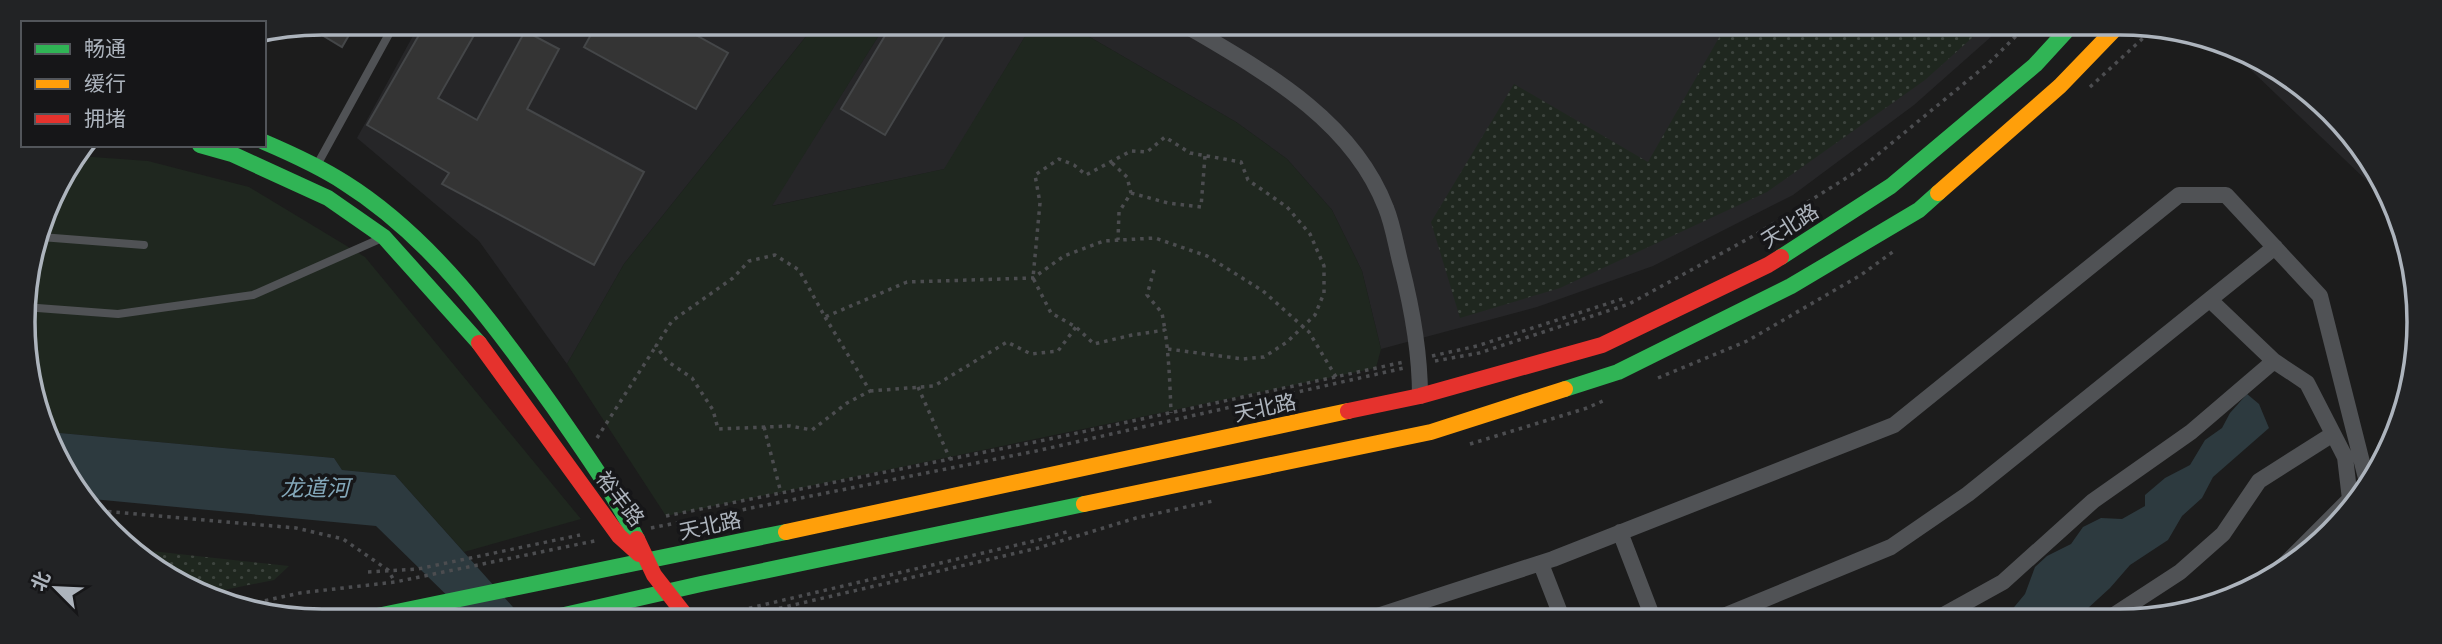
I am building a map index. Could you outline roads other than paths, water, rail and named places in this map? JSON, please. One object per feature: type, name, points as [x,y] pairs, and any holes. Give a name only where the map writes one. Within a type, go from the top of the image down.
[{"type":"main road","name":"天北路","points":[[412,609],[603,571],[1420,396],[1602,345],[1768,265],[1891,186],[2035,65],[2063,35]]},
{"type":"main road","points":[[591,609],[1431,432],[1618,372],[1791,286],[1919,210],[2060,86],[2109,35]]},
{"type":"main road","name":"裕丰路","points":[[266,143],[317,165],[341,179],[399,223],[464,293],[504,340],[568,428],[626,534]]},
{"type":"main road","name":"裕丰路","points":[[207,147],[232,154],[328,198],[384,237],[485,350],[680,609]]},
{"type":"street","points":[[1202,35],[1255,66],[1312,107],[1360,158],[1386,208],[1406,287],[1420,362],[1420,396]]},
{"type":"street","points":[[1399,609],[1541,564],[1894,425],[2179,195],[2227,195],[2320,296],[2365,472]]},
{"type":"street","points":[[1741,609],[1891,547],[1968,494],[2275,247]]},
{"type":"street","points":[[2210,300],[2274,361],[2307,383],[2345,457],[2350,495]]},
{"type":"street","points":[[1954,609],[2003,582],[2092,501],[2191,432],[2274,361]]},
{"type":"street","points":[[2124,609],[2180,572],[2223,534],[2259,481],[2333,434]]},
{"type":"street","points":[[1620,532],[1650,609]]},
{"type":"street","points":[[1541,564],[1558,609]]},
{"type":"lane","points":[[317,165],[388,35]]},
{"type":"lane","points":[[36,308],[118,314],[253,295],[384,237]]},
{"type":"lane","points":[[48,238],[145,245]]},
{"type":"water","points":[[2247,394],[2259,404],[2269,428],[2213,477],[2202,498],[2182,516],[2168,540],[2130,565],[2087,609],[2012,609],[2025,594],[2035,567],[2047,556],[2071,544],[2083,527],[2101,518],[2122,519],[2145,506],[2145,495],[2165,478],[2190,465],[2205,440],[2222,428],[2230,413]]},
{"type":"water","name":"龙道河","points":[[57,433],[334,458],[342,470],[395,475],[515,609],[461,609],[376,526],[96,499],[73,466]]}]
